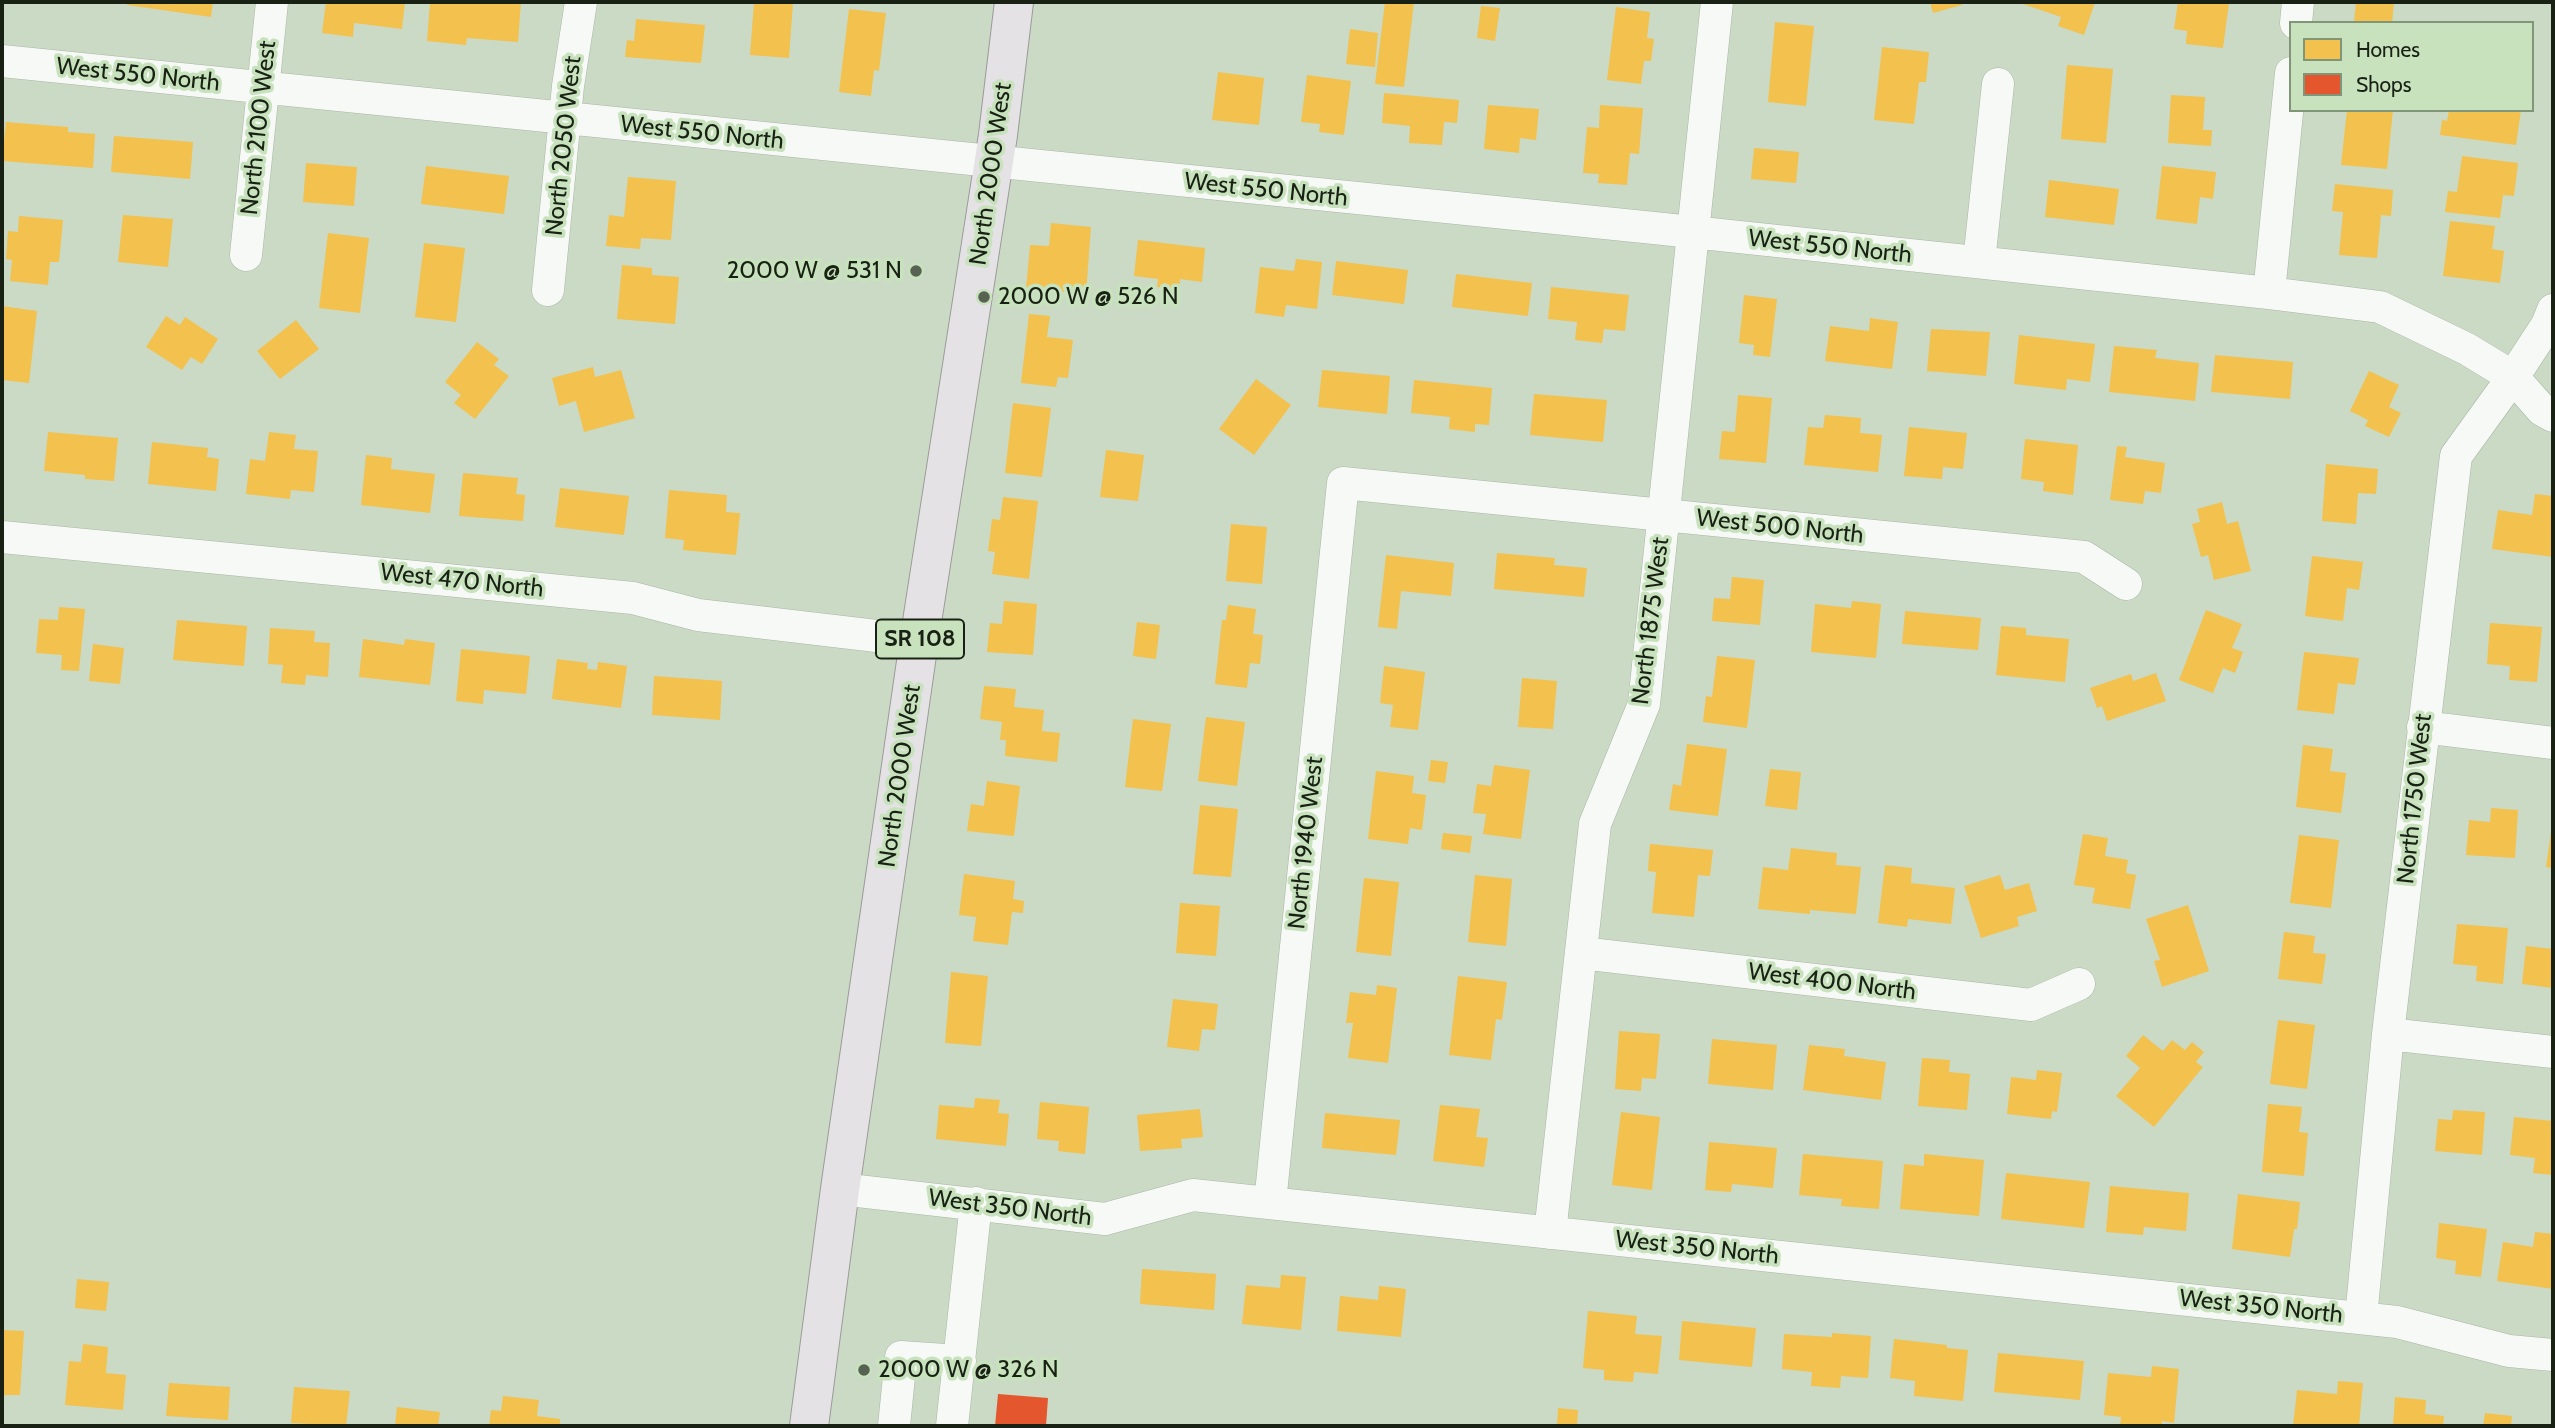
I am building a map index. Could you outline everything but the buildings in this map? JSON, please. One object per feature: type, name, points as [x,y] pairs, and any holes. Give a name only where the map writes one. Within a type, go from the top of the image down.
[{"type":"main road","name":"North 2000 West","points":[[809,1426],[840,1189],[919,641],[1005,80],[1014,2]]},
{"type":"street","name":"North 2100 West","points":[[247,255],[272,2]]},
{"type":"street","name":"North 2050 West","points":[[548,290],[581,2]]},
{"type":"street","name":"North 1875 West","points":[[1550,1233],[1595,824],[1644,704],[1717,2]]},
{"type":"street","points":[[2296,21],[2298,2]]},
{"type":"street","name":"West 550 North","points":[[2,61],[1693,232],[2380,307],[2467,349],[2513,377],[2542,410],[2553,416]]},
{"type":"street","points":[[1979,262],[1998,84]]},
{"type":"street","points":[[2269,293],[2289,93]]},
{"type":"street","name":"North 1750 West","points":[[2361,1318],[2388,1034],[2456,456],[2513,377],[2547,325],[2553,310]]},
{"type":"street","name":"West 500 North","points":[[1343,483],[2084,558],[2126,584]]},
{"type":"street","name":"North 1940 West","points":[[1270,1203],[1343,483]]},
{"type":"street","name":"West 470 North","points":[[2,537],[633,598],[698,615],[919,641]]},
{"type":"street","points":[[2423,727],[2553,743]]},
{"type":"street","name":"West 400 North","points":[[1581,953],[2031,1005],[2080,984]]},
{"type":"street","points":[[2388,1034],[2553,1052]]},
{"type":"street","name":"West 350 North","points":[[840,1189],[1105,1219],[1193,1195],[2397,1322],[2509,1351],[2553,1355]]},
{"type":"street","points":[[952,1426],[976,1203]]},
{"type":"street","points":[[894,1426],[901,1357],[960,1361]]},
{"type":"place","name":"2000 W @ 531 N","points":[[916,271]]},
{"type":"place","name":"2000 W @ 526 N","points":[[984,297]]},
{"type":"place","name":"2000 W @ 326 N","points":[[864,1370]]}]
